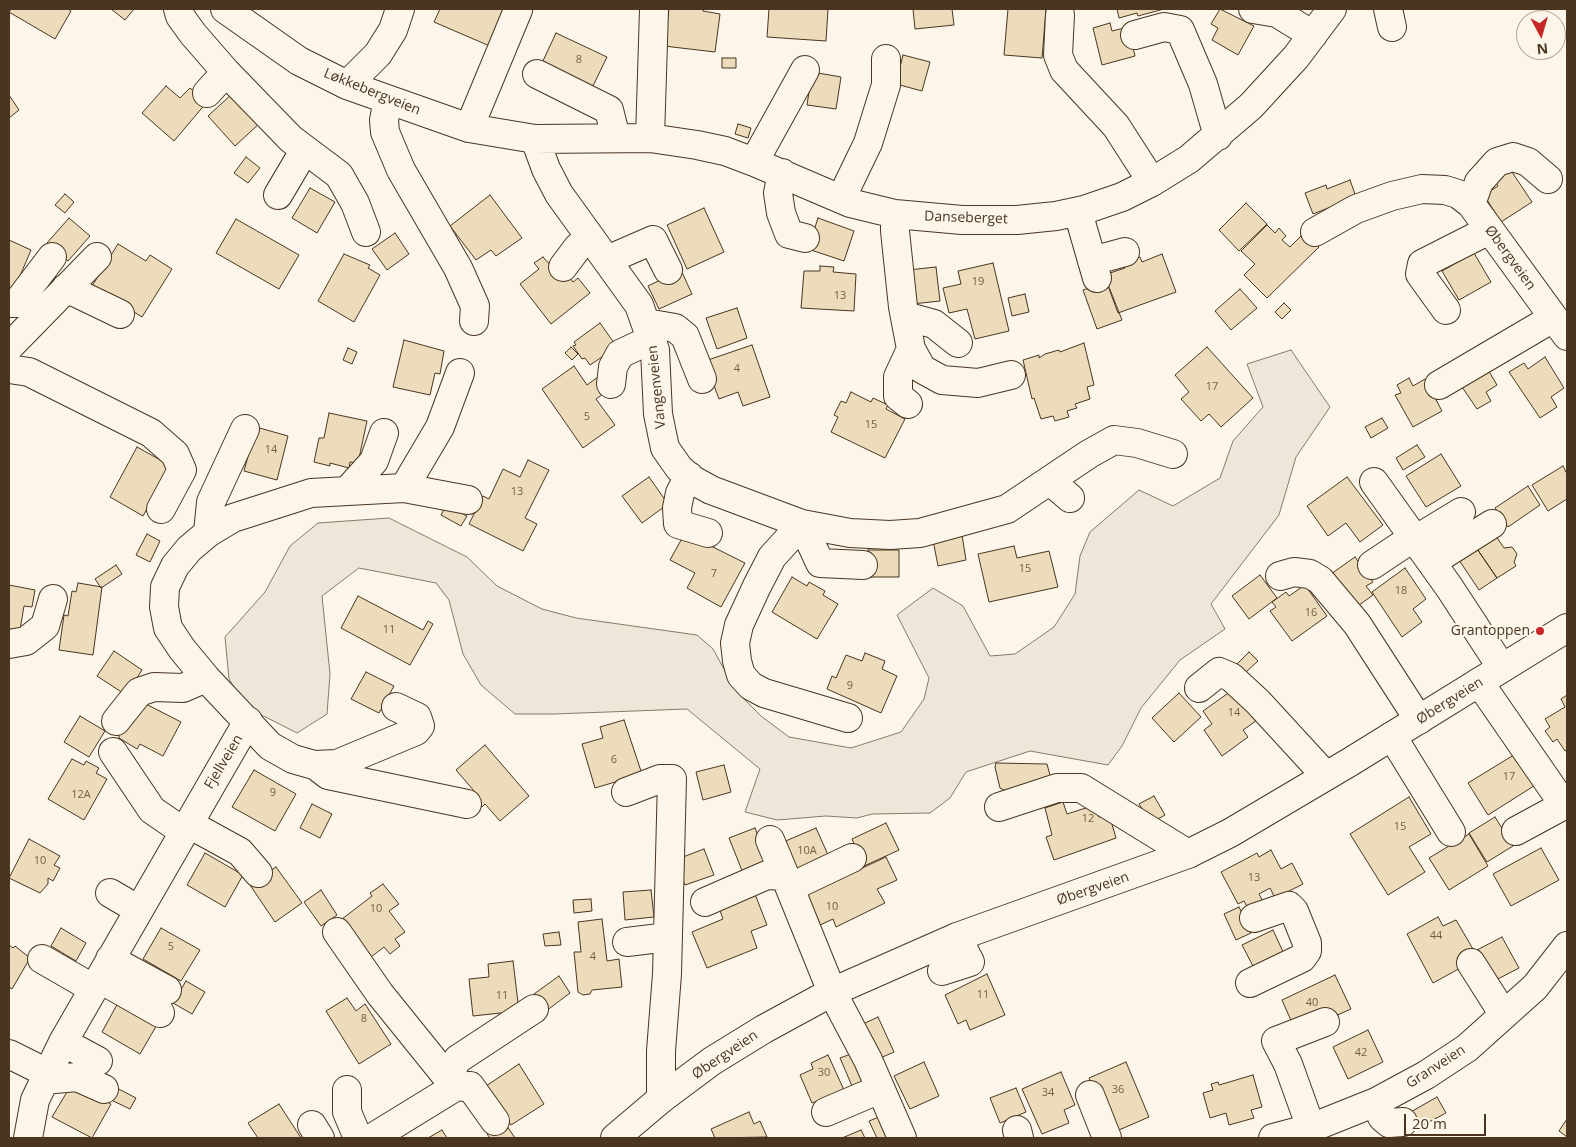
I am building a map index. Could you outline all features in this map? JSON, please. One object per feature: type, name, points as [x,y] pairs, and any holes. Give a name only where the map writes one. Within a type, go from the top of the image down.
[{"type":"street","points":[[178,9],[180,16],[193,34],[226,72],[304,151],[339,175],[356,204],[366,232]]},
{"type":"street","name":"Løkkebergveien","points":[[225,9],[299,61],[347,85],[470,128],[535,139]]},
{"type":"street","points":[[347,85],[378,54],[393,30],[400,9]]},
{"type":"street","points":[[1252,9],[1277,13],[1313,35]]},
{"type":"street","name":"Danseberget","points":[[535,139],[650,138],[725,151],[841,199],[896,214],[962,220],[1018,220],[1078,212],[1122,197],[1152,182],[1189,159],[1218,136],[1251,106],[1296,57],[1332,9]]},
{"type":"street","points":[[470,128],[518,10]]},
{"type":"street","points":[[650,138],[654,10]]},
{"type":"street","points":[[1060,15],[1058,55],[1064,70],[1116,126],[1152,182]]},
{"type":"street","points":[[1136,35],[1164,27],[1180,30],[1203,84],[1218,136]]},
{"type":"street","points":[[841,199],[868,143],[886,85],[886,59]]},
{"type":"street","points":[[754,162],[805,70]]},
{"type":"street","points":[[207,93],[226,72]]},
{"type":"street","points":[[537,74],[609,110],[616,138]]},
{"type":"street","points":[[388,100],[384,120],[385,132],[401,170],[458,268],[475,306],[474,320]]},
{"type":"street","name":"Vangenveien","points":[[535,139],[546,169],[559,194],[629,288],[649,331],[655,350],[658,414],[661,434],[670,457],[689,476],[711,490],[802,524],[850,533],[890,535],[975,530],[1007,509],[1060,490],[1089,454],[1114,440],[1137,443],[1173,454]]},
{"type":"street","points":[[278,195],[304,151]]},
{"type":"street","points":[[1471,204],[1478,182],[1497,162],[1513,158],[1528,162],[1548,179]]},
{"type":"street","points":[[782,174],[778,193],[781,213],[789,234],[805,238]]},
{"type":"street","name":"Øbergveien","points":[[1315,232],[1356,209],[1392,196],[1422,189],[1445,190],[1458,194],[1471,204],[1489,230],[1561,321]]},
{"type":"street","points":[[1078,212],[1094,269],[1125,252]]},
{"type":"street","points":[[896,214],[895,231],[905,316],[911,349],[922,369],[942,380],[978,383],[1011,376]]},
{"type":"street","points":[[1446,310],[1420,274],[1422,264],[1489,230]]},
{"type":"street","points":[[563,267],[578,247],[591,238]]},
{"type":"street","points":[[607,260],[652,240],[668,270]]},
{"type":"street","points":[[9,303],[18,303],[52,257]]},
{"type":"street","points":[[9,347],[97,257]]},
{"type":"street","points":[[66,288],[120,314]]},
{"type":"street","points":[[905,316],[934,324],[958,344]]},
{"type":"street","points":[[1439,385],[1561,321]]},
{"type":"street","points":[[611,384],[613,367],[620,354],[649,331],[675,328],[685,336],[702,379]]},
{"type":"street","points":[[908,404],[898,396],[898,377],[911,349]]},
{"type":"street","points":[[9,369],[28,372],[150,433],[175,454],[182,470],[161,509]]},
{"type":"street","points":[[404,488],[440,427],[460,373]]},
{"type":"street","points":[[208,533],[211,502],[245,429]]},
{"type":"street","points":[[348,491],[374,462],[384,434]]},
{"type":"street","points":[[689,476],[680,493],[677,508],[678,524],[708,533]]},
{"type":"street","points":[[1374,482],[1432,562],[1502,668]]},
{"type":"street","name":"Fjellveien","points":[[28,1138],[35,1100],[45,1076],[248,721],[206,678],[168,628],[164,607],[165,588],[175,566],[189,549],[208,533],[233,518],[311,493],[404,488],[468,500]]},
{"type":"street","points":[[1372,565],[1414,538],[1461,512]]},
{"type":"street","points":[[848,718],[764,692],[751,686],[741,675],[737,660],[736,643],[739,626],[772,557],[802,524],[820,563],[863,565]]},
{"type":"street","points":[[1432,562],[1492,524]]},
{"type":"street","points":[[1280,576],[1294,572],[1310,574],[1320,580],[1356,624],[1419,720]]},
{"type":"street","points":[[9,644],[26,641],[44,626],[53,599]]},
{"type":"street","name":"Øbergveien","points":[[615,1138],[661,1099],[712,1061],[764,1028],[832,992],[957,937],[1188,854],[1230,833],[1326,776],[1567,628]]},
{"type":"street","points":[[1199,688],[1219,672],[1231,677],[1258,702],[1326,776]]},
{"type":"street","points":[[116,721],[139,692],[154,687],[183,688],[206,678]]},
{"type":"street","points":[[1479,682],[1564,805],[1516,831]]},
{"type":"street","points":[[298,767],[336,764],[416,731],[420,726],[417,717],[396,706]]},
{"type":"street","points":[[248,721],[270,746],[298,767],[328,776],[467,804]]},
{"type":"street","points":[[1392,736],[1451,832]]},
{"type":"street","points":[[113,752],[152,810],[186,828],[240,852],[258,873]]},
{"type":"street","points":[[626,792],[660,779],[672,779],[667,974],[661,1050],[661,1099]]},
{"type":"street","points":[[1000,807],[1057,788],[1082,788],[1188,854]]},
{"type":"street","points":[[770,840],[832,992],[868,1060],[902,1138]]},
{"type":"street","points":[[706,902],[767,875],[788,882],[852,858]]},
{"type":"street","points":[[110,893],[139,910]]},
{"type":"street","points":[[1250,983],[1302,958],[1308,952],[1294,911],[1289,906],[1254,918]]},
{"type":"street","points":[[337,932],[380,994],[455,1087]]},
{"type":"street","points":[[627,942],[668,937]]},
{"type":"street","points":[[942,971],[970,962],[957,937]]},
{"type":"street","name":"Granveien","points":[[1273,1138],[1311,1128],[1367,1099],[1401,1090],[1466,1048],[1535,988],[1567,946]]},
{"type":"street","points":[[42,959],[101,976],[164,1001]]},
{"type":"street","points":[[1471,964],[1504,1015]]},
{"type":"street","points":[[455,1087],[452,1067],[470,1039],[534,1009]]},
{"type":"street","points":[[1311,1128],[1288,1064],[1276,1041],[1325,1022]]},
{"type":"street","points":[[63,1042],[98,1061]]},
{"type":"street","points":[[9,1054],[45,1076],[77,1077],[104,1089]]},
{"type":"street","points":[[372,1138],[455,1087],[470,1086],[495,1121]]},
{"type":"street","points":[[826,1112],[880,1089]]},
{"type":"street","points":[[347,1090],[347,1112],[358,1138]]},
{"type":"street","points":[[1090,1095],[1107,1138]]},
{"type":"street","points":[[1367,1099],[1389,1123],[1402,1122]]},
{"type":"shaded area","points":[[1291,350],[1330,407],[1296,457],[1279,515],[1211,604],[1225,629],[1180,660],[1141,708],[1122,746],[1108,765],[1030,751],[966,772],[950,798],[930,813],[872,814],[857,818],[826,816],[777,820],[745,812],[760,769],[687,709],[515,714],[481,685],[463,654],[449,600],[436,583],[359,568],[322,596],[330,674],[327,714],[297,733],[246,707],[229,679],[225,637],[265,592],[290,546],[318,523],[389,518],[467,557],[497,586],[542,609],[576,618],[697,635],[713,649],[736,691],[761,716],[789,737],[851,748],[901,732],[924,699],[929,678],[897,615],[933,588],[963,606],[990,656],[1015,654],[1054,627],[1075,594],[1080,556],[1090,532],[1139,490],[1173,506],[1220,478],[1233,441],[1263,407],[1247,364]]},
{"type":"building","points":[[11,9],[68,9],[71,11],[55,39],[9,12]]},
{"type":"building","points":[[111,9],[134,9],[125,20]]},
{"type":"building","points":[[440,9],[509,9],[492,47],[434,22]]},
{"type":"building","points":[[669,9],[704,9],[703,11],[720,14],[715,52],[664,46]]},
{"type":"building","points":[[769,9],[828,9],[826,41],[767,37]]},
{"type":"building","points":[[913,9],[952,9],[954,25],[915,29]]},
{"type":"building","points":[[1008,9],[1046,9],[1042,58],[1004,55]]},
{"type":"building","points":[[1117,9],[1164,9],[1138,16],[1137,13],[1119,18]]},
{"type":"building","points":[[1220,9],[1254,26],[1238,55],[1212,40],[1218,28],[1211,24]]},
{"type":"building","points":[[1110,23],[1112,31],[1128,27],[1135,56],[1102,65],[1093,28]]},
{"type":"building","points":[[556,33],[607,57],[591,90],[541,65]]},
{"type":"building","points":[[903,55],[930,62],[922,91],[896,84]]},
{"type":"building","points":[[722,58],[736,58],[736,68],[722,68]]},
{"type":"building","points":[[812,72],[841,77],[836,109],[807,105]]},
{"type":"building","points":[[166,86],[180,98],[190,88],[207,102],[174,141],[142,113]]},
{"type":"building","points":[[233,93],[261,122],[235,146],[208,116]]},
{"type":"building","points":[[9,95],[19,110],[9,118]]},
{"type":"building","points":[[738,124],[751,128],[748,138],[735,134]]},
{"type":"building","points":[[246,157],[260,168],[248,183],[234,173]]},
{"type":"building","points":[[1510,169],[1532,202],[1501,222],[1484,195],[1498,186],[1494,180]]},
{"type":"building","points":[[1350,180],[1356,197],[1313,214],[1305,193],[1326,185],[1327,189]]},
{"type":"building","points":[[310,188],[335,202],[317,233],[292,218]]},
{"type":"building","points":[[65,194],[74,202],[65,213],[55,205]]},
{"type":"building","points":[[490,195],[522,238],[496,256],[491,250],[476,260],[450,226]]},
{"type":"building","points":[[1246,203],[1267,224],[1239,251],[1219,230]]},
{"type":"building","points":[[704,208],[724,252],[687,269],[667,225]]},
{"type":"building","points":[[69,218],[90,236],[68,261],[47,243]]},
{"type":"building","points":[[818,218],[854,231],[844,261],[808,249]]},
{"type":"building","points":[[236,219],[299,255],[279,289],[216,253]]},
{"type":"building","points":[[1267,225],[1275,233],[1279,228],[1286,236],[1282,240],[1290,247],[1305,232],[1319,247],[1267,298],[1244,275],[1255,264],[1241,251]]},
{"type":"building","points":[[395,233],[409,254],[387,270],[372,249]]},
{"type":"building","points":[[9,240],[31,250],[14,290],[9,288]]},
{"type":"building","points":[[118,244],[146,261],[150,255],[172,269],[142,317],[92,286]]},
{"type":"building","points":[[1474,253],[1491,282],[1459,300],[1442,271]]},
{"type":"building","points":[[344,254],[370,265],[368,268],[380,275],[354,322],[318,301]]},
{"type":"building","points":[[1162,254],[1176,292],[1118,313],[1104,275],[1125,268],[1123,262],[1140,257],[1142,262]]},
{"type":"building","points":[[543,257],[561,277],[566,273],[573,282],[578,278],[590,293],[551,324],[520,284],[539,269],[534,263]]},
{"type":"building","points":[[993,263],[1009,331],[975,339],[967,309],[949,313],[943,288],[961,284],[958,271]]},
{"type":"building","points":[[820,266],[834,267],[833,272],[856,274],[854,311],[801,308],[804,271],[820,271]]},
{"type":"building","points":[[936,267],[940,301],[912,304],[908,270]]},
{"type":"building","points":[[681,270],[692,294],[659,309],[648,286]]},
{"type":"building","points":[[1107,282],[1122,320],[1097,329],[1083,290]]},
{"type":"building","points":[[1240,289],[1257,308],[1231,330],[1215,311]]},
{"type":"building","points":[[1025,294],[1029,312],[1012,316],[1008,298]]},
{"type":"building","points":[[1284,303],[1291,310],[1282,319],[1275,312]]},
{"type":"building","points":[[737,308],[747,338],[717,349],[706,318]]},
{"type":"building","points":[[600,323],[617,347],[590,365],[585,358],[582,359],[573,346],[576,345],[574,342]]},
{"type":"building","points":[[404,340],[444,351],[440,374],[435,373],[430,395],[393,387]]},
{"type":"building","points":[[1084,343],[1094,385],[1087,387],[1090,399],[1075,404],[1077,408],[1067,411],[1069,417],[1055,421],[1053,416],[1041,419],[1034,398],[1032,399],[1023,360],[1039,355],[1039,358],[1045,354],[1059,350],[1060,352]]},
{"type":"building","points":[[752,345],[770,397],[743,406],[738,392],[719,399],[705,361]]},
{"type":"building","points":[[571,347],[578,354],[572,360],[565,353]]},
{"type":"building","points":[[1207,347],[1253,398],[1221,427],[1209,414],[1201,421],[1181,399],[1189,392],[1175,375]]},
{"type":"building","points":[[348,348],[357,352],[352,364],[343,360]]},
{"type":"building","points":[[1545,357],[1564,388],[1551,397],[1557,407],[1540,418],[1509,372],[1524,363],[1528,369]]},
{"type":"building","points":[[574,366],[587,385],[598,377],[607,391],[596,399],[615,425],[583,448],[542,389]]},
{"type":"building","points":[[1487,368],[1497,385],[1486,392],[1491,401],[1477,409],[1460,384]]},
{"type":"building","points":[[1409,378],[1413,386],[1425,379],[1442,411],[1413,427],[1395,395],[1401,393],[1397,385]]},
{"type":"building","points":[[851,392],[871,402],[873,398],[888,405],[886,409],[905,419],[885,458],[831,432],[838,417],[834,415],[841,401],[846,403]]},
{"type":"building","points":[[329,413],[367,421],[358,463],[350,462],[349,468],[330,463],[330,466],[314,462],[319,438],[324,438]]},
{"type":"building","points":[[1382,418],[1388,428],[1371,438],[1365,427]]},
{"type":"building","points":[[256,427],[288,436],[277,480],[244,471]]},
{"type":"building","points":[[1417,445],[1425,457],[1403,470],[1396,458]]},
{"type":"building","points":[[137,447],[171,466],[143,516],[110,497]]},
{"type":"building","points":[[1441,454],[1461,486],[1426,507],[1406,476]]},
{"type":"building","points":[[528,460],[549,470],[525,518],[537,524],[523,551],[469,524],[483,496],[489,499],[503,469],[520,477]]},
{"type":"building","points":[[1563,466],[1567,474],[1567,499],[1548,511],[1532,485]]},
{"type":"building","points":[[649,477],[668,504],[642,523],[622,496]]},
{"type":"building","points":[[1347,477],[1383,525],[1360,542],[1346,523],[1328,536],[1307,506]]},
{"type":"building","points":[[1528,486],[1540,505],[1508,527],[1495,508]]},
{"type":"building","points":[[446,505],[467,516],[461,526],[441,515]]},
{"type":"building","points":[[1492,530],[1504,548],[1512,547],[1517,554],[1514,562],[1516,566],[1497,578],[1473,543]]},
{"type":"building","points":[[685,533],[745,563],[721,607],[687,588],[695,573],[670,560]]},
{"type":"building","points":[[147,534],[160,541],[150,562],[136,555]]},
{"type":"building","points":[[962,535],[966,560],[938,566],[933,540]]},
{"type":"building","points":[[1473,543],[1497,578],[1479,590],[1455,554]]},
{"type":"building","points":[[1014,546],[1017,558],[1049,551],[1058,587],[989,602],[978,554]]},
{"type":"building","points":[[868,550],[899,550],[899,577],[869,577]]},
{"type":"building","points":[[1355,557],[1373,582],[1366,586],[1373,595],[1355,608],[1331,574]]},
{"type":"building","points":[[116,565],[122,574],[101,588],[95,579]]},
{"type":"building","points":[[1405,568],[1426,599],[1413,609],[1422,622],[1402,637],[1372,592]]},
{"type":"building","points":[[1260,575],[1277,598],[1249,619],[1232,596]]},
{"type":"building","points":[[792,577],[807,586],[809,582],[825,591],[823,595],[838,604],[817,639],[772,612]]},
{"type":"building","points":[[78,583],[102,587],[93,655],[59,650],[64,615],[68,616],[72,591],[76,592]]},
{"type":"building","points":[[9,585],[35,590],[32,607],[24,606],[19,636],[9,634]]},
{"type":"building","points":[[1305,585],[1327,616],[1292,641],[1270,611],[1276,607],[1272,602],[1286,592],[1289,596]]},
{"type":"building","points":[[358,596],[423,630],[428,621],[433,624],[410,665],[341,628]]},
{"type":"building","points":[[114,651],[142,670],[126,695],[97,676]]},
{"type":"building","points":[[1249,652],[1258,661],[1246,672],[1237,664]]},
{"type":"building","points":[[865,653],[885,661],[882,669],[897,676],[881,713],[827,689],[832,676],[836,678],[846,655],[862,661]]},
{"type":"building","points":[[366,672],[394,686],[379,713],[351,699]]},
{"type":"building","points":[[1234,689],[1256,721],[1243,730],[1248,737],[1222,756],[1204,730],[1212,724],[1203,711]]},
{"type":"building","points":[[1179,693],[1201,717],[1174,742],[1152,718]]},
{"type":"building","points":[[1567,695],[1567,750],[1565,751],[1557,739],[1553,742],[1545,731],[1550,727],[1545,719],[1565,707],[1561,699]]},
{"type":"building","points":[[140,701],[181,722],[163,756],[140,744],[137,749],[119,738],[119,733]]},
{"type":"building","points":[[80,716],[105,731],[89,757],[64,742]]},
{"type":"building","points":[[624,720],[642,774],[595,788],[582,744],[603,738],[600,727]]},
{"type":"building","points":[[485,745],[529,796],[500,821],[485,804],[482,807],[471,794],[475,792],[456,770]]},
{"type":"building","points":[[1517,753],[1537,784],[1488,815],[1468,783]]},
{"type":"building","points":[[72,759],[84,765],[86,761],[99,768],[96,773],[107,779],[84,820],[48,799]]},
{"type":"building","points":[[996,763],[1047,764],[1051,779],[1004,790],[1000,788],[995,767]]},
{"type":"building","points":[[724,765],[731,792],[703,800],[696,772]]},
{"type":"building","points":[[254,770],[296,794],[275,831],[232,807]]},
{"type":"building","points":[[1154,796],[1165,815],[1151,823],[1139,804]]},
{"type":"building","points":[[1409,797],[1431,834],[1409,847],[1425,872],[1388,895],[1350,834]]},
{"type":"building","points":[[1063,802],[1067,814],[1095,805],[1099,817],[1109,814],[1116,838],[1054,860],[1046,837],[1052,835],[1045,808]]},
{"type":"building","points":[[312,804],[332,814],[320,838],[300,828]]},
{"type":"building","points":[[1495,817],[1513,846],[1487,862],[1469,833]]},
{"type":"building","points":[[886,823],[899,850],[864,866],[852,839]]},
{"type":"building","points":[[755,828],[769,863],[743,873],[729,838]]},
{"type":"building","points":[[816,828],[829,857],[795,873],[781,843]]},
{"type":"building","points":[[1469,834],[1488,866],[1449,890],[1429,858]]},
{"type":"building","points":[[29,839],[60,856],[54,865],[60,868],[53,881],[48,878],[48,884],[40,893],[9,878]]},
{"type":"building","points":[[1541,848],[1559,880],[1511,906],[1493,874]]},
{"type":"building","points":[[704,849],[714,875],[685,885],[675,860]]},
{"type":"building","points":[[1271,850],[1281,869],[1292,863],[1303,884],[1275,898],[1270,888],[1259,894],[1265,905],[1250,912],[1244,901],[1238,904],[1221,872],[1257,853],[1259,857]]},
{"type":"building","points":[[205,853],[243,875],[225,907],[187,885]]},
{"type":"building","points":[[886,857],[897,880],[877,889],[885,903],[836,927],[833,919],[818,926],[804,895]]},
{"type":"building","points":[[276,867],[302,903],[275,922],[250,885]]},
{"type":"building","points":[[383,884],[399,904],[389,911],[405,932],[395,939],[400,946],[390,954],[384,947],[371,957],[342,919],[372,896],[370,893]]},
{"type":"building","points":[[321,890],[337,915],[321,926],[304,902]]},
{"type":"building","points":[[651,890],[654,917],[625,920],[623,892]]},
{"type":"building","points":[[755,894],[767,925],[751,931],[757,948],[707,968],[692,932],[723,919],[719,908]]},
{"type":"building","points":[[591,899],[592,911],[574,913],[573,900]]},
{"type":"building","points":[[1239,907],[1251,933],[1236,940],[1224,914]]},
{"type":"building","points":[[1438,917],[1443,926],[1456,920],[1473,949],[1459,957],[1464,966],[1433,983],[1407,934]]},
{"type":"building","points":[[602,919],[607,961],[619,959],[622,987],[592,990],[590,994],[583,995],[578,992],[574,952],[581,952],[578,922]]},
{"type":"building","points":[[61,928],[86,943],[76,961],[51,946]]},
{"type":"building","points":[[161,928],[200,950],[181,981],[143,959]]},
{"type":"building","points":[[1273,930],[1285,956],[1255,970],[1242,945]]},
{"type":"building","points":[[559,932],[561,945],[545,946],[543,934]]},
{"type":"building","points":[[1502,937],[1519,968],[1494,981],[1477,950]]},
{"type":"building","points":[[9,945],[13,948],[15,946],[30,958],[12,989],[9,987]]},
{"type":"building","points":[[513,961],[519,1011],[473,1016],[469,979],[489,977],[488,964]]},
{"type":"building","points":[[987,974],[1005,1015],[970,1030],[966,1020],[958,1024],[945,995]]},
{"type":"building","points":[[1335,975],[1351,1009],[1333,1017],[1293,1025],[1282,1000]]},
{"type":"building","points":[[559,976],[570,993],[546,1011],[534,994]]},
{"type":"building","points":[[186,981],[205,992],[192,1014],[173,1003]]},
{"type":"building","points":[[347,998],[356,1011],[365,1004],[391,1044],[359,1064],[326,1011]]},
{"type":"building","points":[[119,1001],[158,1023],[140,1054],[102,1032]]},
{"type":"building","points":[[878,1017],[894,1052],[878,1059],[861,1025]]},
{"type":"building","points":[[1368,1030],[1383,1062],[1348,1079],[1333,1047]]},
{"type":"building","points":[[856,1052],[868,1079],[852,1086],[840,1058]]},
{"type":"building","points":[[828,1055],[844,1090],[812,1103],[800,1075],[813,1069],[811,1063]]},
{"type":"building","points":[[924,1062],[939,1096],[910,1109],[894,1076]]},
{"type":"building","points":[[1126,1062],[1149,1117],[1112,1133],[1089,1078]]},
{"type":"building","points":[[519,1064],[544,1104],[511,1125],[486,1086]]},
{"type":"building","points":[[1061,1072],[1075,1105],[1064,1110],[1069,1123],[1042,1134],[1022,1089]]},
{"type":"building","points":[[1253,1075],[1262,1107],[1251,1110],[1254,1118],[1229,1125],[1226,1113],[1210,1118],[1203,1093],[1213,1090],[1211,1084],[1218,1082],[1219,1085]]},
{"type":"building","points":[[73,1082],[111,1104],[92,1138],[52,1117]]},
{"type":"building","points":[[113,1086],[136,1098],[130,1109],[107,1098]]},
{"type":"building","points":[[1016,1088],[1026,1112],[1000,1123],[990,1098]]},
{"type":"building","points":[[1437,1097],[1446,1113],[1410,1132],[1402,1117]]},
{"type":"building","points":[[279,1104],[301,1138],[258,1138],[248,1123]]},
{"type":"building","points":[[749,1112],[754,1124],[760,1121],[767,1137],[715,1138],[711,1129]]},
{"type":"building","points":[[884,1115],[895,1138],[877,1138],[869,1121]]},
{"type":"building","points":[[1567,1119],[1567,1137],[1559,1131]]},
{"type":"building","points":[[505,1123],[515,1138],[490,1138],[487,1134]]},
{"type":"building","points":[[442,1130],[447,1138],[428,1138]]},
{"type":"building","points":[[861,1130],[865,1138],[842,1138]]},
{"type":"place","name":"Grantoppen","points":[[1540,631]]}]
